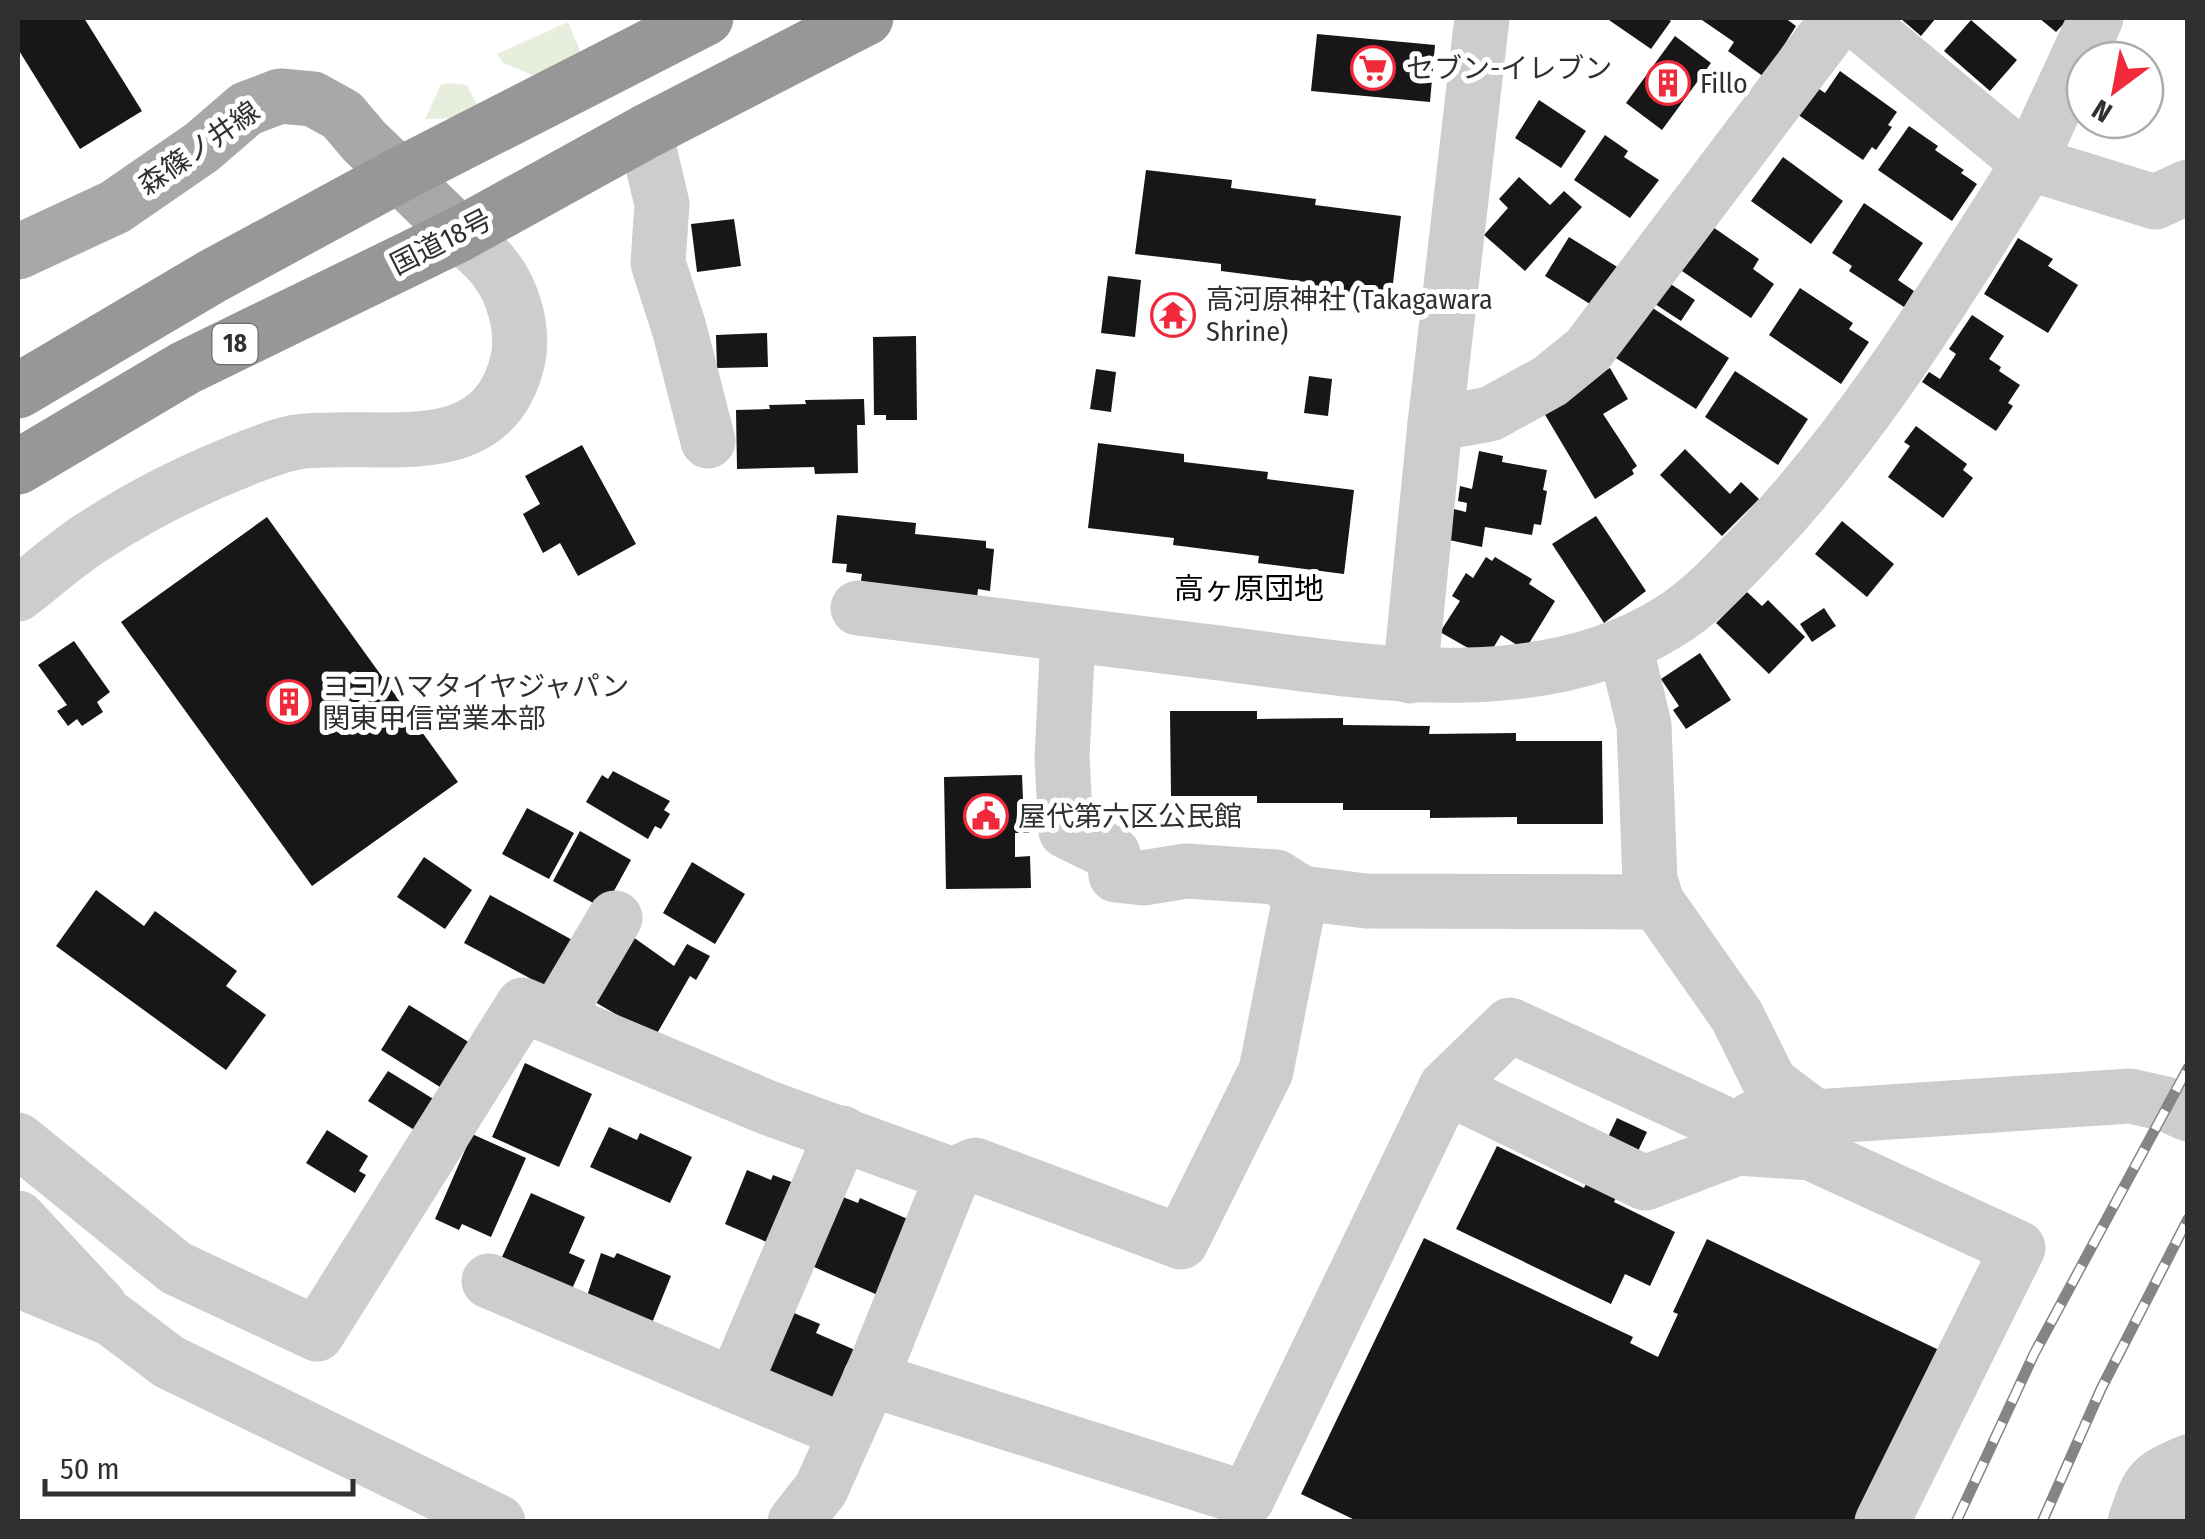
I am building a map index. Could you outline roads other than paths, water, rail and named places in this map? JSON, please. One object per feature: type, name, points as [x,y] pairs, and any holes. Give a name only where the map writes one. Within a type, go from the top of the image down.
[{"type":"highway","name":"18","points":[[18,391],[212,277],[399,175],[706,18]]},
{"type":"highway","name":"国道18号","points":[[18,467],[185,368],[460,234],[645,132],[866,18]]},
{"type":"main road","name":"森篠ノ井線","points":[[18,252],[115,207],[202,148],[246,109],[280,96],[313,99],[342,115],[460,234]]},
{"type":"street","points":[[1410,676],[1482,18]]},
{"type":"street","points":[[1435,424],[1490,414],[1550,381],[1588,350],[1839,18]]},
{"type":"street","points":[[1854,18],[2029,164],[2154,202],[2188,187]]},
{"type":"street","points":[[858,608],[1410,676],[1533,670],[1624,646],[1705,596],[1788,510],[1856,424],[2029,164],[2096,18]]},
{"type":"street","points":[[645,132],[662,204],[658,263],[708,441]]},
{"type":"street","points":[[18,594],[96,534],[164,496],[248,457],[302,441],[436,438],[475,426],[496,406],[513,378],[521,342],[514,306],[494,266],[460,234]]},
{"type":"street","points":[[1068,635],[1062,758],[1066,831],[1113,854],[1116,875],[1143,878],[1186,871],[1276,877],[1300,893],[1366,901],[1657,902]]},
{"type":"street","points":[[1624,646],[1644,726],[1650,880],[1657,902],[1737,1016],[1770,1083],[1815,1116],[2130,1096],[2166,1104],[2188,1114]]},
{"type":"street","points":[[795,1522],[820,1489],[846,1432],[953,1175],[975,1165],[1181,1242],[1266,1072],[1300,893]]},
{"type":"street","points":[[556,1018],[616,918]]},
{"type":"street","points":[[18,1140],[176,1268],[317,1334],[524,1005],[766,1107],[953,1175]]},
{"type":"street","points":[[870,1379],[1252,1510],[1446,1087],[1510,1026],[1718,1120],[1737,1148]]},
{"type":"street","points":[[1737,1148],[1770,1083]]},
{"type":"street","points":[[1446,1087],[1645,1184],[1737,1148],[1812,1153],[2018,1248],[1882,1522]]},
{"type":"street","points":[[734,1385],[842,1133]]},
{"type":"street","points":[[18,1218],[112,1319],[168,1362],[498,1522]]},
{"type":"street","points":[[18,1280],[112,1319]]},
{"type":"street","points":[[489,1281],[846,1432]]},
{"type":"street","points":[[2134,1522],[2156,1476],[2188,1462]]},
{"type":"railway","points":[[1956,1522],[2034,1354],[2188,1068]]},
{"type":"railway","points":[[2042,1522],[2101,1389],[2188,1219]]},
{"type":"place","name":"セブン-イレブン","points":[[1373,68]]},
{"type":"place","name":"Fillo","points":[[1668,83]]},
{"type":"place","name":"高河原神社 (Takagawara Shrine)","points":[[1173,315]]},
{"type":"place","name":"ヨコハマタイヤジャパン 関東甲信営業本部","points":[[289,702]]},
{"type":"place","name":"屋代第六区公民館","points":[[986,816]]},
{"type":"district","name":"高ヶ原団地","points":[[1249,589]]}]
